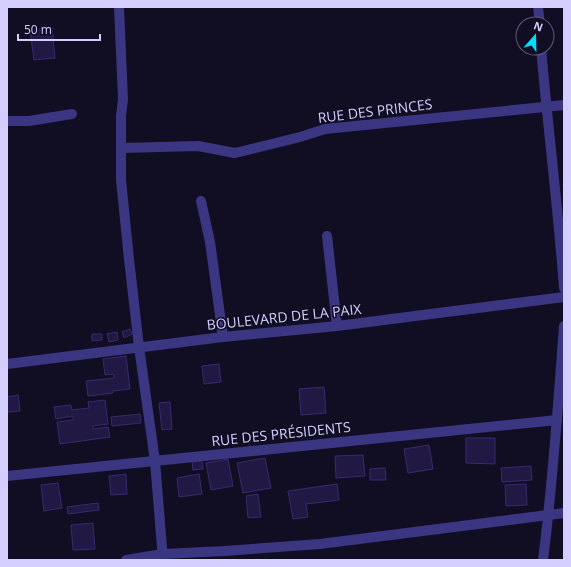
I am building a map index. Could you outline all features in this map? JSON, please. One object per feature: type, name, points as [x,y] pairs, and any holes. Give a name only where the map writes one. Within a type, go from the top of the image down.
[{"type":"street","points":[[119,7],[123,99],[121,116],[120,180],[128,259],[155,461],[163,557]]},
{"type":"street","points":[[543,56],[546,106],[562,248],[564,288]]},
{"type":"street","name":"RUE DES PRINCES","points":[[121,148],[198,146],[235,153],[300,137],[325,129],[564,104]]},
{"type":"street","points":[[7,121],[30,121],[72,114]]},
{"type":"street","points":[[201,201],[210,242],[223,337]]},
{"type":"street","points":[[327,236],[337,326]]},
{"type":"street","name":"BOULEVARD DE LA PAIX","points":[[7,364],[223,337],[337,326],[564,297]]},
{"type":"street","points":[[543,560],[549,514],[564,326]]},
{"type":"street","name":"RUE DES PRÉSIDENTS","points":[[7,476],[557,420]]},
{"type":"street","points":[[126,560],[320,544],[564,513]]},
{"type":"building","points":[[52,28],[55,58],[34,60],[30,30]]},
{"type":"building","points":[[130,329],[132,334],[124,338],[122,332]]},
{"type":"building","points":[[117,332],[118,340],[109,342],[107,334]]},
{"type":"building","points":[[92,334],[102,334],[102,340],[92,341]]},
{"type":"building","points":[[126,356],[130,389],[88,396],[86,381],[114,378],[114,374],[105,375],[103,359]]},
{"type":"building","points":[[219,364],[221,382],[204,384],[202,366]]},
{"type":"building","points":[[324,387],[326,413],[301,415],[299,389]]},
{"type":"building","points":[[18,395],[20,411],[7,412],[7,397]]},
{"type":"building","points":[[105,400],[108,424],[93,426],[93,429],[108,427],[110,437],[60,444],[57,422],[73,420],[73,416],[56,419],[54,407],[71,405],[72,410],[89,408],[88,402]]},
{"type":"building","points":[[170,402],[172,429],[162,430],[159,403]]},
{"type":"building","points":[[140,414],[141,423],[112,426],[111,417]]},
{"type":"building","points":[[466,438],[495,438],[495,464],[466,463]]},
{"type":"building","points":[[429,445],[433,469],[408,473],[404,449]]},
{"type":"building","points":[[363,455],[365,476],[336,478],[335,456]]},
{"type":"building","points":[[265,458],[271,488],[243,493],[237,463]]},
{"type":"building","points":[[202,459],[203,469],[193,470],[192,460]]},
{"type":"building","points":[[228,459],[233,486],[211,490],[206,463]]},
{"type":"building","points":[[531,466],[532,480],[502,482],[501,468]]},
{"type":"building","points":[[385,468],[386,480],[370,480],[370,469]]},
{"type":"building","points":[[126,474],[127,494],[111,495],[109,476]]},
{"type":"building","points":[[199,474],[202,494],[179,497],[177,478]]},
{"type":"building","points":[[58,483],[62,508],[44,511],[41,485]]},
{"type":"building","points":[[337,484],[339,500],[306,504],[308,517],[293,519],[288,491]]},
{"type":"building","points":[[526,484],[527,505],[506,506],[505,485]]},
{"type":"building","points":[[258,494],[261,517],[248,518],[246,496]]},
{"type":"building","points":[[98,503],[99,510],[68,514],[67,507]]},
{"type":"building","points":[[93,523],[95,549],[73,550],[71,525]]}]
